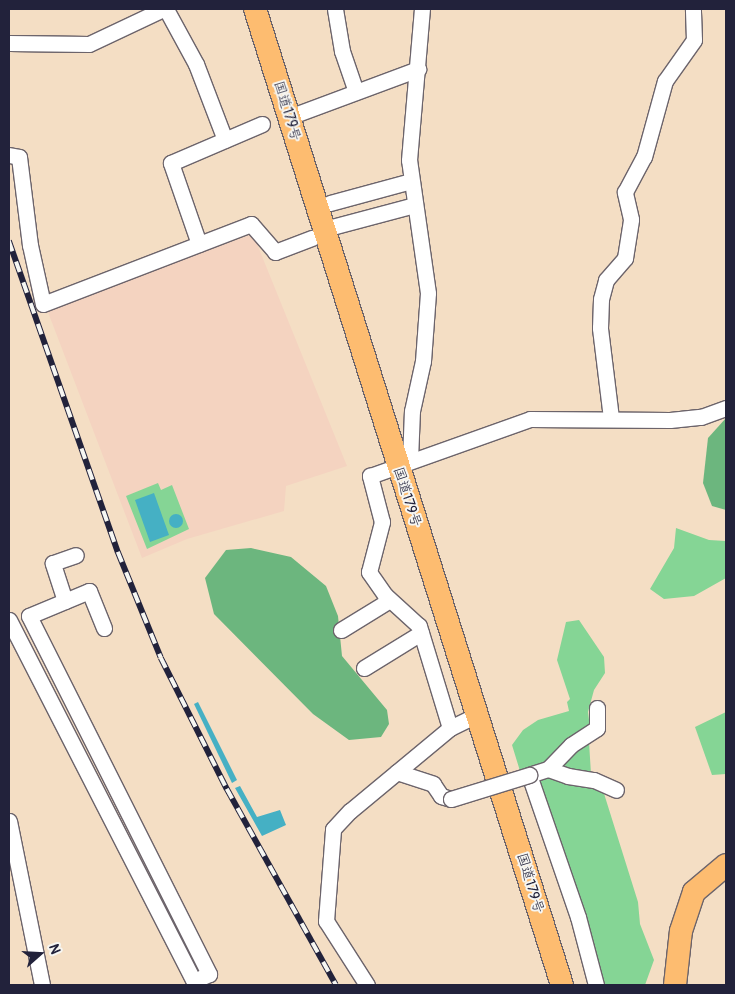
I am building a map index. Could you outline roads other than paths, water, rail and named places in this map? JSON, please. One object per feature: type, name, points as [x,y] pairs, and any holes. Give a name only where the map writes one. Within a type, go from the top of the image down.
[{"type":"highway","name":"国道179号","points":[[240,9],[397,465],[463,722],[546,985]]},
{"type":"highway","name":"国道179号","points":[[255,9],[289,117],[318,234]]},
{"type":"highway","name":"国道179号","points":[[463,722],[562,985]]},
{"type":"highway","points":[[675,985],[681,931],[694,892],[726,865]]},
{"type":"street","points":[[114,32],[136,9]]},
{"type":"street","points":[[9,43],[89,44],[165,9],[196,64],[225,140]]},
{"type":"street","points":[[335,9],[342,51],[356,92]]},
{"type":"street","points":[[397,465],[423,361],[428,293],[409,160],[422,9]]},
{"type":"street","points":[[611,418],[600,328],[601,299],[606,280],[625,258],[631,219],[625,192],[644,157],[665,81],[694,40],[693,9]]},
{"type":"street","points":[[289,117],[418,69]]},
{"type":"street","points":[[199,244],[171,163],[262,124]]},
{"type":"street","points":[[9,155],[19,157],[30,245],[43,304],[251,224],[275,252],[318,234],[414,205]]},
{"type":"street","points":[[330,203],[411,180]]},
{"type":"street","points":[[367,985],[326,921],[329,858],[334,829],[397,772],[463,722],[419,626],[390,600],[369,572],[382,522],[370,476],[530,420],[694,418],[726,408]]},
{"type":"street","points":[[65,601],[53,563],[76,555]]},
{"type":"street","points":[[9,620],[122,837],[195,983],[209,974],[29,616],[89,591],[104,628]]},
{"type":"street","points":[[341,630],[390,600]]},
{"type":"street","points":[[364,668],[421,633]]},
{"type":"street","points":[[38,674],[55,667]]},
{"type":"street","points":[[397,772],[433,784],[441,796],[451,799],[548,769],[571,745],[597,728],[598,708]]},
{"type":"street","points":[[548,769],[594,780],[616,790]]},
{"type":"street","points":[[529,775],[578,917],[596,985]]},
{"type":"street","points":[[9,821],[42,985]]},
{"type":"street","points":[[122,837],[136,830]]},
{"type":"water","points":[[154,493],[169,535],[150,542],[135,500]]},
{"type":"water","points":[[176,514],[181,516],[183,521],[181,526],[176,528],[171,526],[169,521],[171,516]]},
{"type":"water","points":[[198,702],[237,780],[232,783],[194,704]]},
{"type":"water","points":[[240,786],[257,817],[280,810],[286,825],[262,836],[235,788]]},
{"type":"railway","points":[[9,241],[118,552],[161,658],[227,789],[336,985]]}]
